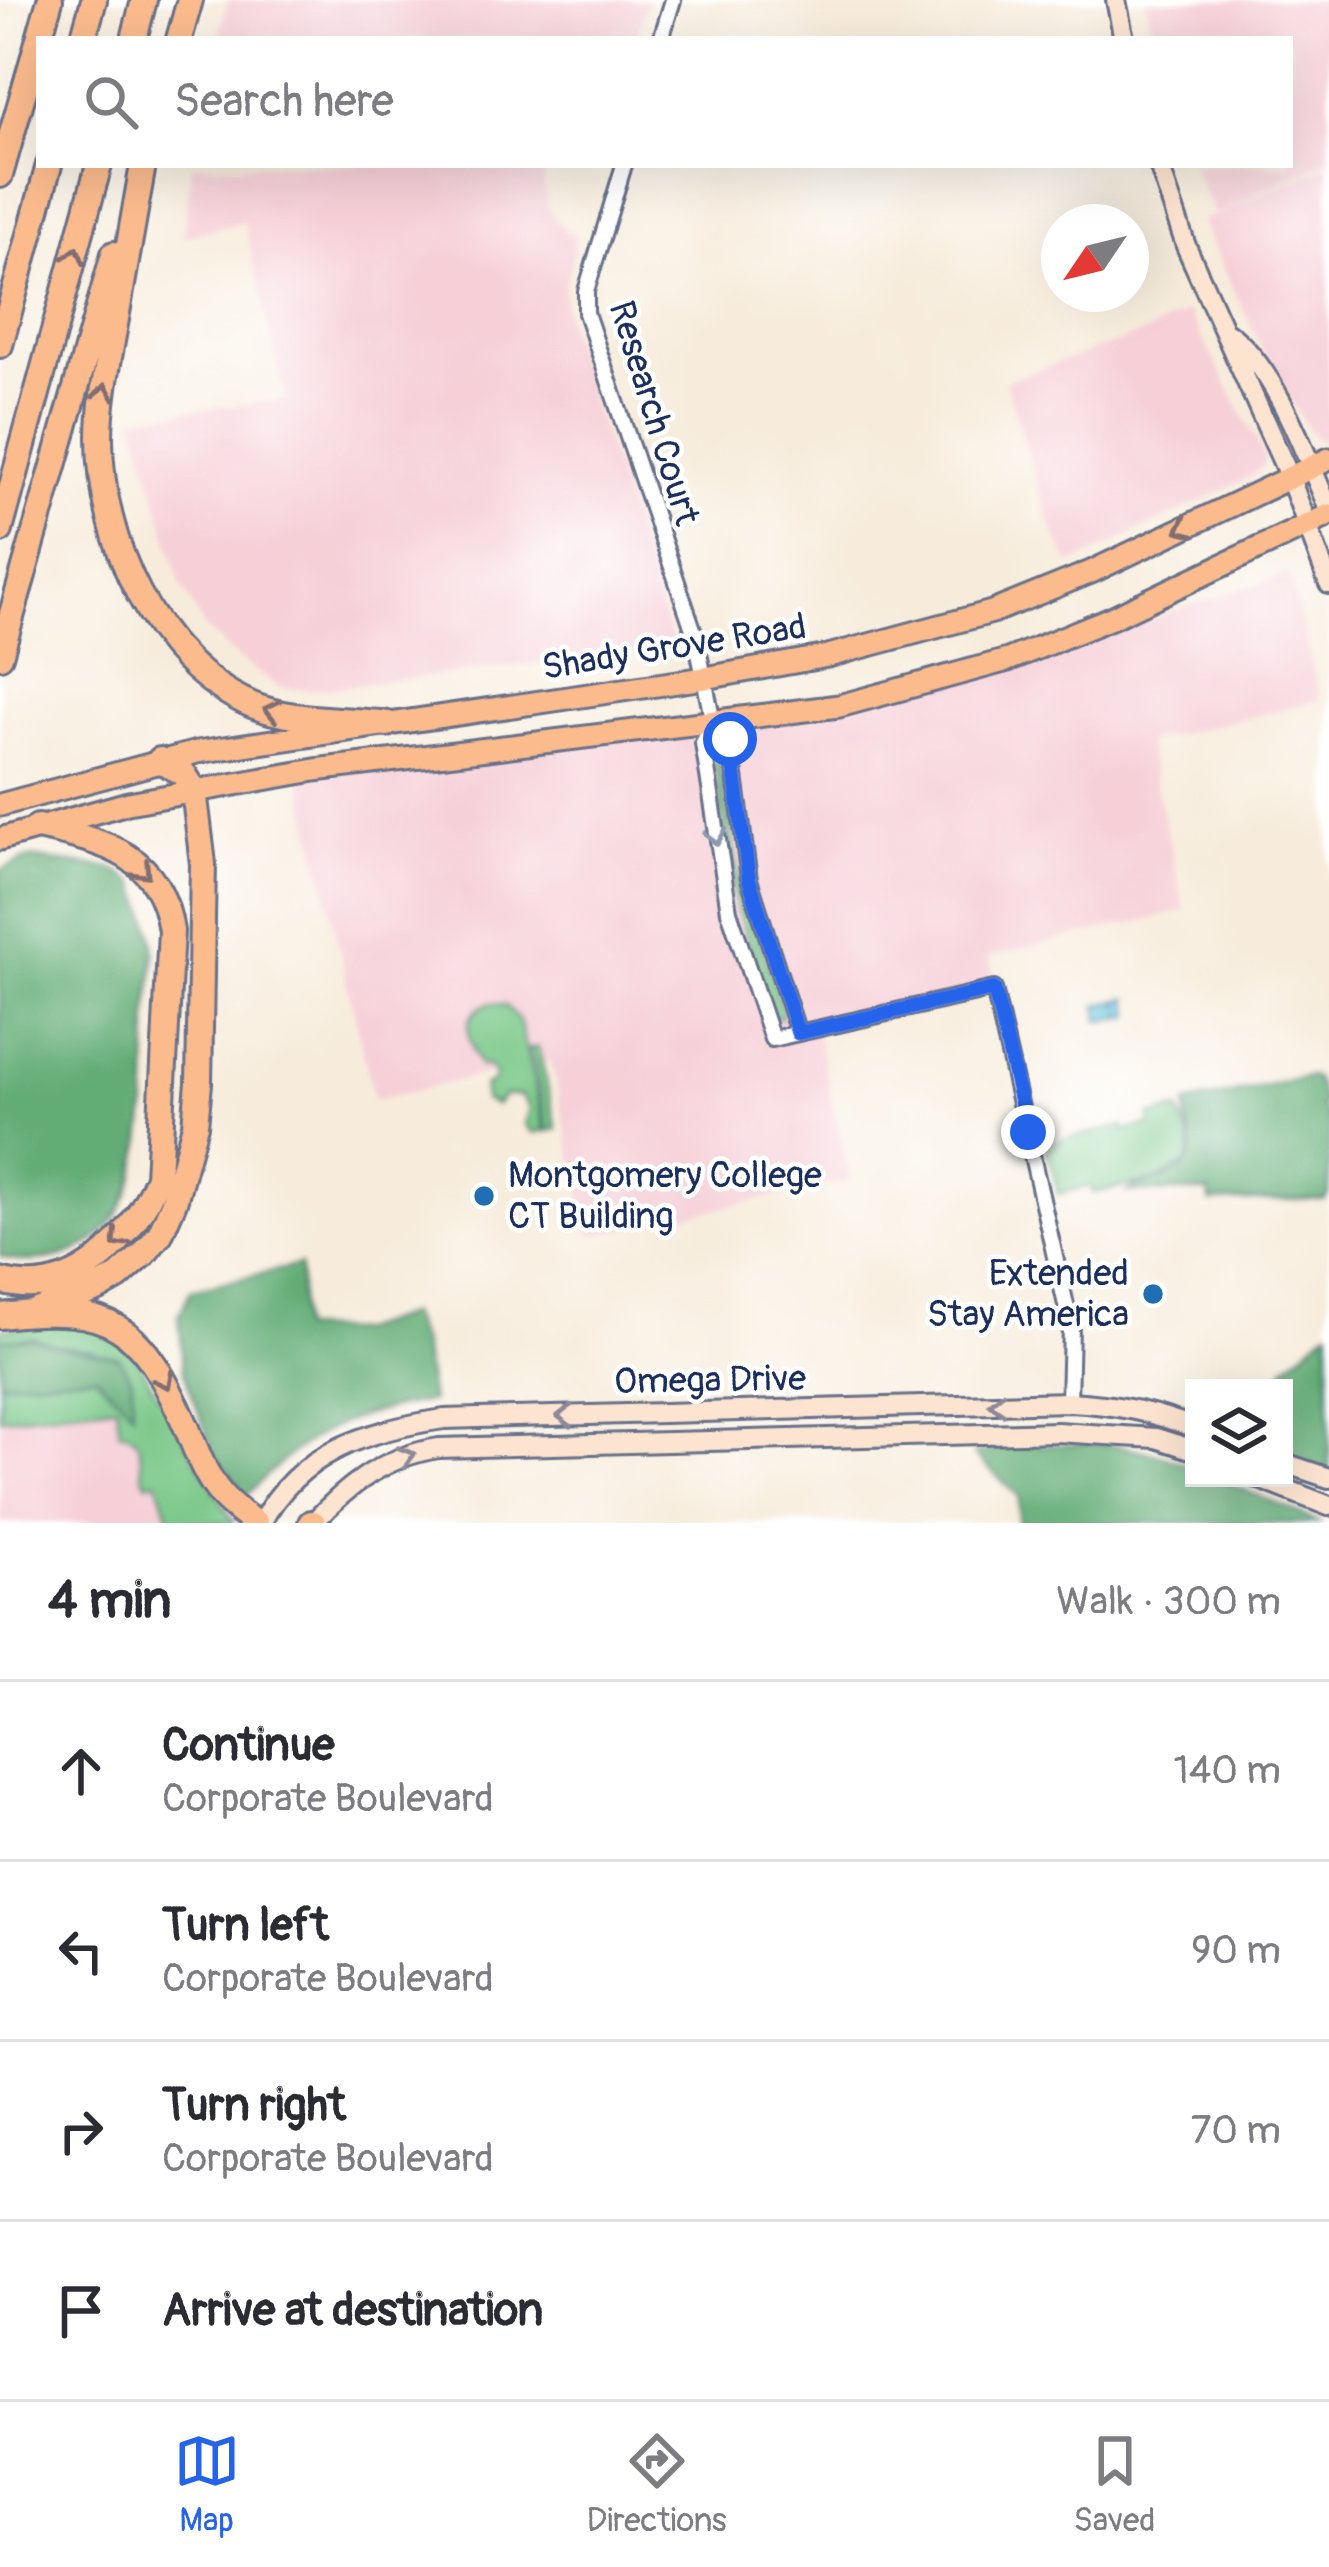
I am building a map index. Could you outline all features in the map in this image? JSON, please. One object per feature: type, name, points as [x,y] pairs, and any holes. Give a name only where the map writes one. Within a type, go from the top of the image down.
[{"type":"highway","points":[[0,128],[38,0]]},
{"type":"highway","points":[[40,36],[50,0]]},
{"type":"highway","points":[[84,36],[94,0]]},
{"type":"highway","points":[[135,36],[144,0]]},
{"type":"highway","points":[[180,36],[190,0]]},
{"type":"highway","points":[[0,175],[36,49]]},
{"type":"highway","points":[[0,296],[47,168]]},
{"type":"highway","points":[[0,345],[47,168]]},
{"type":"highway","points":[[0,530],[98,168]]},
{"type":"highway","points":[[0,656],[66,412],[141,168]]},
{"type":"highway","points":[[141,168],[103,392],[100,441],[108,508],[133,583],[156,622],[193,665],[226,692],[270,711],[388,724]]},
{"type":"highway","points":[[34,1312],[118,1277],[160,1234],[195,1125],[203,864],[194,790],[184,774],[160,760]]},
{"type":"highway","points":[[0,1281],[56,1283],[85,1270],[118,1244],[144,1211],[158,1177],[171,931],[168,909],[157,885],[133,857],[95,839],[38,826]]},
{"type":"highway","points":[[0,1316],[34,1312],[89,1317],[111,1323],[145,1348],[159,1367],[207,1474],[220,1494],[258,1523]]},
{"type":"main road","points":[[1116,0],[1123,36]]},
{"type":"main road","points":[[1160,168],[1186,246],[1224,330],[1250,349],[1299,436],[1322,516],[1329,584]]},
{"type":"main road","name":"Shady Grove Road","points":[[1,804],[160,760],[828,656],[992,612],[1091,572],[1310,468]]},
{"type":"main road","name":"Shady Grove Road","points":[[0,838],[194,790],[315,770],[839,706],[1008,660],[1112,618],[1322,516]]},
{"type":"main road","name":"Omega Drive","points":[[258,1523],[328,1453],[395,1426],[444,1419],[1069,1402],[1110,1404],[1185,1424]]},
{"type":"main road","name":"Omega Drive","points":[[313,1523],[340,1495],[386,1462],[439,1448],[1057,1432],[1156,1438],[1185,1447]]},
{"type":"main road","points":[[1293,1466],[1329,1478]]},
{"type":"main road","points":[[1280,1487],[1329,1506]]},
{"type":"street","points":[[662,36],[673,0]]},
{"type":"street","name":"Research Court","points":[[623,168],[586,290],[586,313],[696,638],[713,723]]},
{"type":"street","points":[[798,1033],[749,879],[730,739],[713,723],[703,743],[722,878],[772,1039],[994,989],[1063,1280],[1071,1327],[1069,1402]]},
{"type":"shaded area","points":[[228,0],[648,0],[637,36],[219,36]]},
{"type":"shaded area","points":[[1146,0],[1329,0],[1329,159],[1214,214],[1193,168],[1293,168],[1293,36],[1153,36]]},
{"type":"shaded area","points":[[1329,164],[1329,444],[1314,438],[1271,368],[1201,221]]},
{"type":"shaded area","points":[[192,168],[548,168],[543,180],[547,205],[575,238],[563,288],[566,321],[674,648],[311,690],[279,687],[235,656],[204,627],[181,585],[134,417],[286,400],[244,222],[183,237]]},
{"type":"shaded area","points":[[1188,311],[1264,455],[1264,465],[1248,478],[1070,565],[1051,525],[1005,381],[1145,333]]},
{"type":"shaded area","points":[[1289,574],[1320,700],[1146,742],[1185,911],[989,956],[996,990],[816,1031],[850,1180],[591,1236],[550,1060],[374,1100],[300,776],[639,736],[1011,663]]},
{"type":"shaded area","points":[[169,1391],[206,1475],[253,1523],[0,1523],[0,1410]]},
{"type":"green space","points":[[717,743],[740,884],[782,1018],[774,1017],[735,905],[712,746]]},
{"type":"green space","points":[[28,858],[111,868],[136,883],[152,929],[154,956],[144,1124],[128,1194],[111,1223],[87,1245],[55,1258],[27,1261],[0,1256],[0,871]]},
{"type":"green space","points":[[491,1003],[506,1006],[519,1020],[545,1131],[533,1133],[525,1124],[530,1109],[521,1096],[505,1095],[496,1105],[484,1100],[484,1086],[495,1075],[488,1066],[480,1066],[468,1030],[473,1014]]},
{"type":"green space","points":[[538,1047],[557,1129],[548,1131],[530,1049]]},
{"type":"green space","points":[[1315,1078],[1324,1102],[1321,1107],[1329,1119],[1329,1193],[1325,1199],[1210,1202],[1209,1192],[1127,1192],[1174,1174],[1188,1162],[1192,1146],[1186,1104]]},
{"type":"green space","points":[[1178,1110],[1190,1142],[1187,1163],[1156,1180],[1093,1193],[1090,1186],[1058,1194],[1048,1151],[1053,1142],[1123,1126],[1125,1131],[1151,1125],[1150,1116]]},
{"type":"green space","points":[[300,1265],[300,1329],[358,1331],[409,1314],[422,1346],[431,1401],[375,1412],[330,1429],[289,1456],[247,1495],[215,1456],[183,1370],[179,1315],[191,1290]]},
{"type":"green space","points":[[60,1323],[89,1326],[131,1349],[234,1523],[171,1523],[157,1481],[144,1479],[137,1442],[120,1431],[116,1405],[0,1418],[0,1382],[95,1375],[132,1410],[93,1350],[0,1339],[0,1329]]},
{"type":"green space","points":[[1329,1329],[1329,1472],[1293,1457],[1293,1379],[1278,1379],[1286,1366]]},
{"type":"green space","points":[[34,1338],[119,1357],[132,1380],[133,1412],[95,1375],[0,1382],[0,1339]]},
{"type":"green space","points":[[1110,1444],[1142,1450],[1185,1464],[1185,1487],[1238,1487],[1321,1523],[1018,1523],[1019,1497],[974,1454],[1012,1445]]},
{"type":"water","points":[[1128,998],[1132,1016],[1124,1018],[1121,1012],[1121,1019],[1100,1021],[1098,1005],[1117,1001],[1120,1007],[1119,1000]]},
{"type":"place","name":"Montgomery College CT Building","points":[[484,1196]]},
{"type":"place","name":"Extended Stay America","points":[[1153,1294]]},
{"type":"route","points":[[730,739],[749,879],[798,1033],[994,989],[1028,1132]]}]
